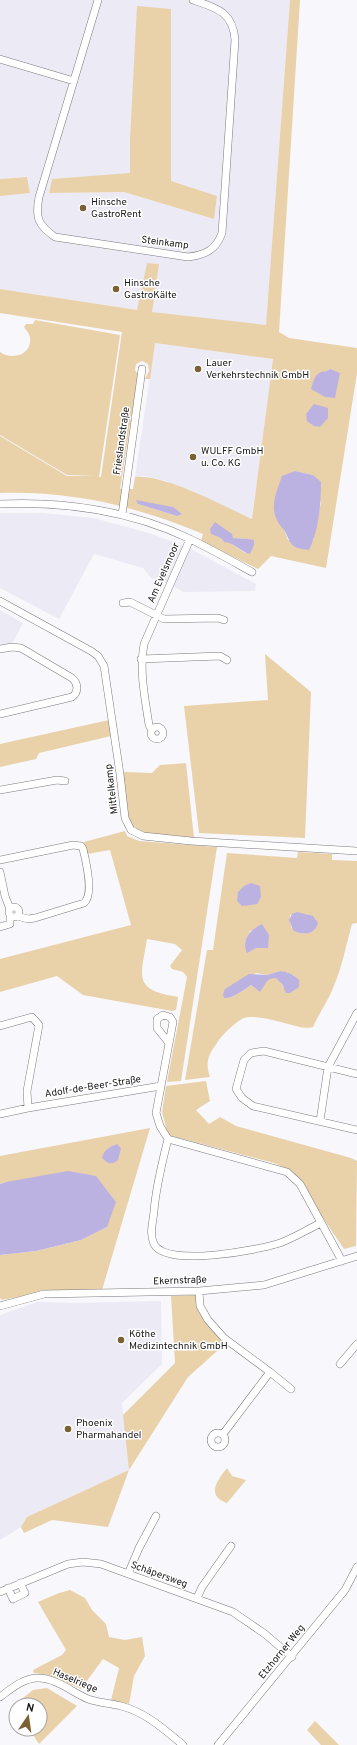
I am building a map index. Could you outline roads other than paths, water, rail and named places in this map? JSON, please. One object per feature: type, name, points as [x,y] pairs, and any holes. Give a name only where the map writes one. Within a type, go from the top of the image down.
[{"type":"street","name":"Steinkamp","points":[[98,0],[39,197],[37,214],[40,224],[45,230],[55,237],[182,256],[200,256],[211,250],[216,245],[222,233],[235,40],[234,30],[230,20],[223,12],[193,0]]},
{"type":"street","points":[[0,58],[74,81]]},
{"type":"street","name":"Frieslandstraße","points":[[122,515],[142,369]]},
{"type":"street","points":[[0,504],[59,505],[122,515],[190,539],[252,572]]},
{"type":"street","name":"Am Evelsmoor","points":[[152,730],[149,725],[141,659],[144,644],[190,539]]},
{"type":"street","name":"Mittelkamp","points":[[0,602],[91,651],[102,661],[113,727],[125,818],[131,830],[143,836],[191,841],[357,852]]},
{"type":"street","name":"Am Evelsmoor","points":[[123,603],[130,602],[164,619],[218,618],[224,620]]},
{"type":"street","points":[[0,649],[12,647],[21,648],[75,680],[77,688],[76,693],[72,697],[0,714]]},
{"type":"street","points":[[141,659],[220,656],[227,660]]},
{"type":"street","points":[[0,790],[57,780],[66,782]]},
{"type":"street","points":[[0,860],[73,845],[81,846],[83,849],[89,890],[87,900],[84,903],[28,919],[12,913]]},
{"type":"street","points":[[0,872],[5,896],[12,913],[10,924],[0,927]]},
{"type":"street","points":[[320,1121],[328,1067],[357,1013]]},
{"type":"street","points":[[0,1026],[32,1017],[39,1025],[27,1091],[28,1108]]},
{"type":"street","points":[[168,1043],[156,1113],[157,1119],[168,1139],[154,1198],[151,1230],[155,1245],[163,1253],[176,1256],[242,1252],[279,1243],[321,1222]]},
{"type":"street","points":[[357,1074],[264,1051],[251,1053],[244,1060],[236,1089],[242,1098],[253,1106],[357,1130]]},
{"type":"street","name":"Adolf-de-Beer-Straße","points":[[0,1114],[161,1086]]},
{"type":"street","points":[[168,1139],[287,1172],[300,1184],[342,1261]]},
{"type":"street","name":"Ekernstraße","points":[[0,1306],[44,1294],[199,1291],[264,1285],[357,1256]]},
{"type":"street","points":[[199,1291],[200,1306],[208,1320],[220,1333],[291,1389]]},
{"type":"street","points":[[340,1364],[357,1344]]},
{"type":"street","points":[[223,1434],[270,1372]]},
{"type":"street","points":[[128,1574],[139,1548],[156,1516]]},
{"type":"street","points":[[197,1598],[202,1587],[231,1546]]},
{"type":"street","name":"Schäpersweg","points":[[0,1592],[68,1564],[83,1562],[101,1564],[233,1612],[265,1634],[292,1657]]},
{"type":"street","name":"Etzhorner Weg","points":[[218,1745],[292,1657],[345,1590],[357,1568]]},
{"type":"street","points":[[8,1588],[14,1599],[25,1593],[20,1583]]},
{"type":"street","name":"Haselriege","points":[[0,1697],[21,1682],[38,1678],[50,1680],[89,1699],[132,1710],[155,1722],[183,1745]]},
{"type":"place","name":"Hinsche GastroRent","points":[[83,208]]},
{"type":"place","name":"Hinsche GastroKälte","points":[[116,289]]},
{"type":"place","name":"Lauer Verkehrstechnik GmbH","points":[[198,369]]},
{"type":"place","name":"WULFF GmbH u. Co. KG","points":[[193,457]]},
{"type":"place","name":"Köthe Medizintechnik GmbH","points":[[121,1340]]},
{"type":"place","name":"Phoenix Pharmahandel","points":[[68,1429]]}]
